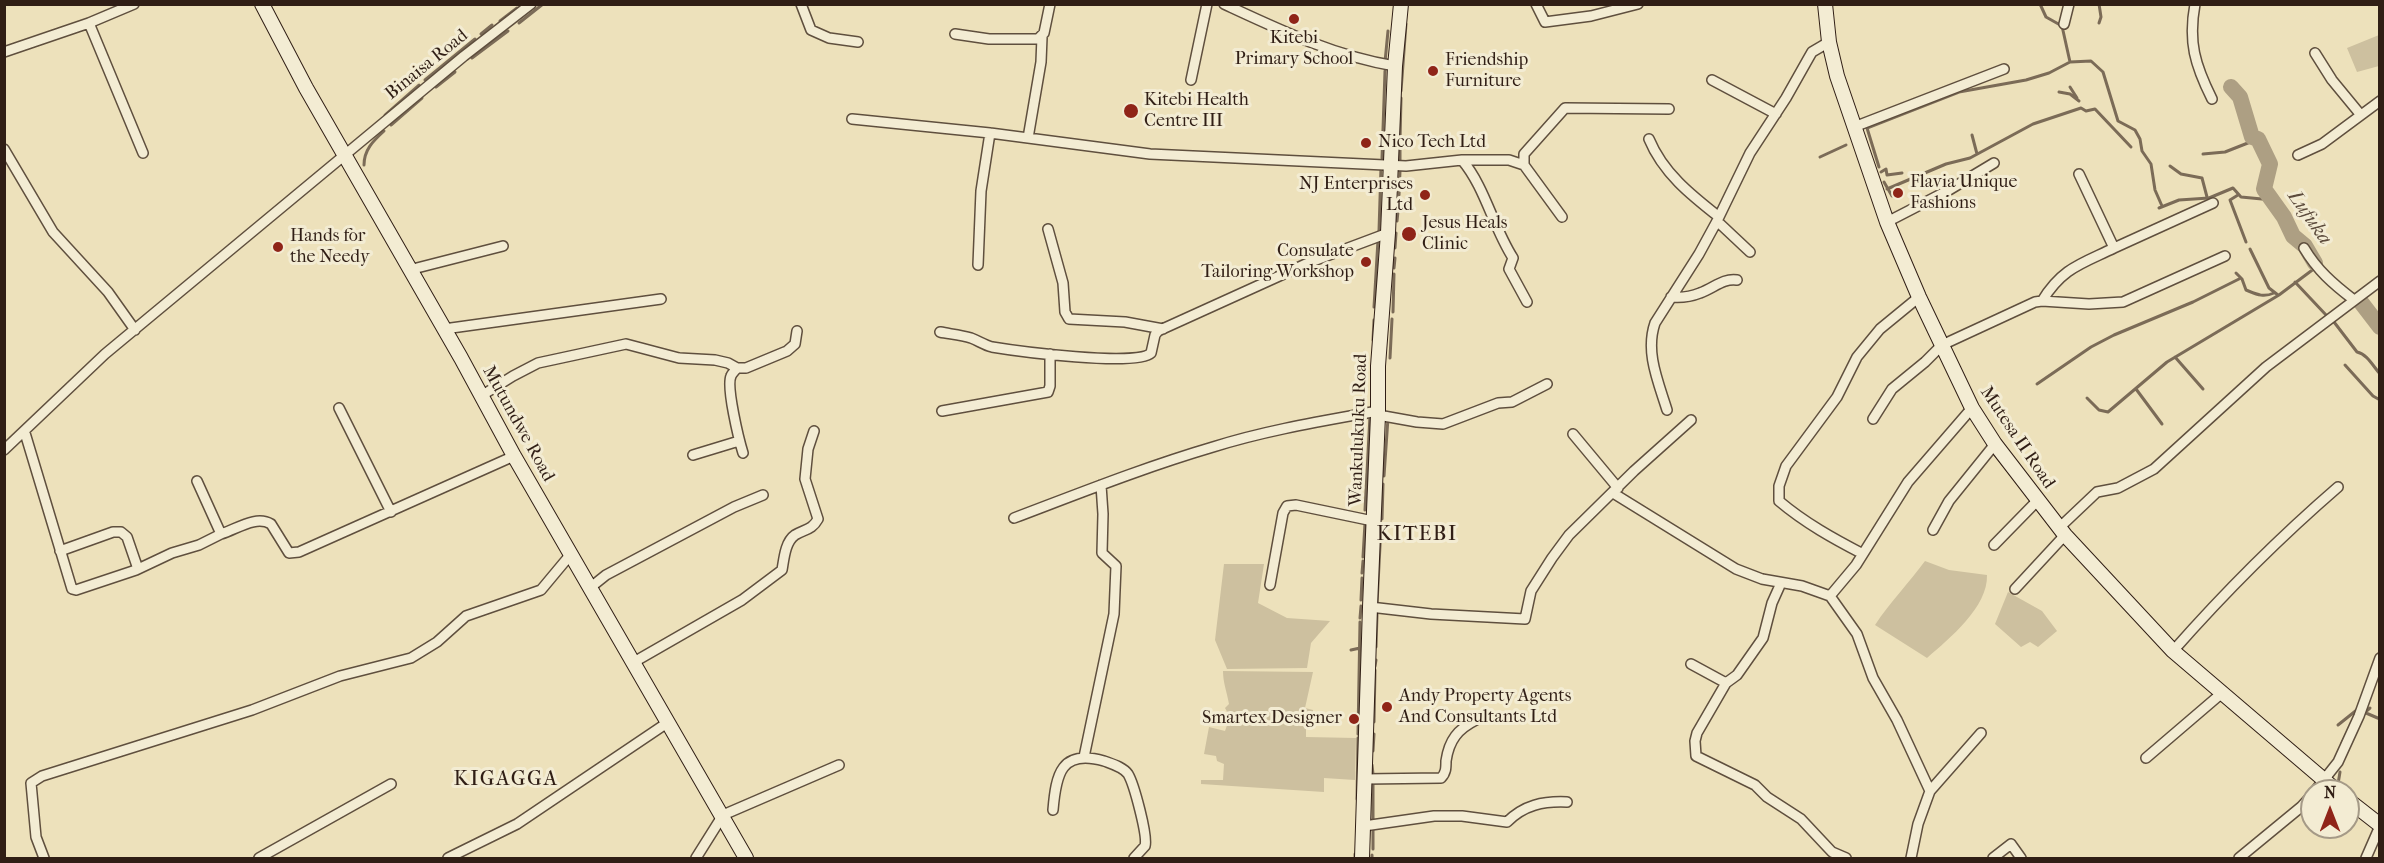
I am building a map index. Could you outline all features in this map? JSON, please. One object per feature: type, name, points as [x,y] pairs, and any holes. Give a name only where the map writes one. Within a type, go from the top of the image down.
[{"type":"main road","name":"Mutundwe Road","points":[[262,4],[306,88],[346,155],[514,456],[746,858]]},
{"type":"main road","name":"Wankulukuku Road","points":[[1362,858],[1378,366],[1388,233],[1395,66],[1401,4]]},
{"type":"main road","name":"Mutesa II Road","points":[[1825,4],[1829,42],[1854,127],[1887,222],[1919,297],[1972,408],[1995,444],[2062,532],[2174,651],[2222,693],[2312,779]]},
{"type":"main road","points":[[2360,810],[2379,825]]},
{"type":"street","points":[[4,52],[89,23],[134,4]]},
{"type":"street","name":"Binaisa Road","points":[[4,450],[25,433],[105,354],[464,56],[531,4]]},
{"type":"street","points":[[801,4],[811,30],[829,38],[858,42]]},
{"type":"street","points":[[1028,138],[1041,63],[1042,37],[1050,4]]},
{"type":"street","points":[[1191,80],[1207,4]]},
{"type":"street","points":[[1224,4],[1295,38],[1323,48],[1395,66]]},
{"type":"street","points":[[1536,4],[1545,22],[1570,20],[1638,4]]},
{"type":"street","points":[[2064,24],[2069,4]]},
{"type":"street","points":[[2195,4],[2192,28],[2194,55],[2212,99]]},
{"type":"street","points":[[89,23],[143,153]]},
{"type":"street","points":[[955,34],[1012,40],[1042,37]]},
{"type":"street","points":[[1667,410],[1651,355],[1652,332],[1655,323],[1699,254],[1744,165],[1812,52],[1829,42]]},
{"type":"street","points":[[2315,53],[2332,81],[2360,114]]},
{"type":"street","points":[[1854,127],[2004,69]]},
{"type":"street","points":[[1712,80],[1776,114]]},
{"type":"street","points":[[2298,155],[2322,144],[2379,101]]},
{"type":"street","points":[[1524,165],[1524,154],[1565,108],[1669,109]]},
{"type":"street","points":[[852,119],[990,133],[1150,154],[1406,166],[1461,160],[1509,160],[1524,165],[1562,217]]},
{"type":"street","points":[[978,265],[981,191],[990,133]]},
{"type":"street","points":[[1648,139],[1666,170],[1750,252]]},
{"type":"street","points":[[4,149],[53,232],[108,292],[135,330]]},
{"type":"street","points":[[1461,160],[1477,182],[1499,234],[1513,258],[1509,269],[1527,302]]},
{"type":"street","points":[[1887,222],[1949,190],[1994,163]]},
{"type":"street","points":[[2079,174],[2114,248]]},
{"type":"street","points":[[2042,301],[2057,278],[2065,273],[2213,203]]},
{"type":"street","points":[[1048,229],[1063,283],[1065,312],[1069,319],[1125,322],[1163,329]]},
{"type":"street","points":[[940,332],[961,335],[994,347],[1050,354],[1107,358],[1144,357],[1151,353],[1155,335],[1163,329],[1308,263],[1388,233]]},
{"type":"street","points":[[409,270],[503,246]]},
{"type":"street","points":[[2304,248],[2314,265],[2327,280],[2354,300]]},
{"type":"street","points":[[1873,419],[1892,389],[1919,368],[1942,345],[2035,302],[2118,303],[2225,256]]},
{"type":"street","points":[[1671,297],[1685,298],[1698,295],[1728,279],[1737,280]]},
{"type":"street","points":[[2015,589],[2097,492],[2118,488],[2154,469],[2266,367],[2379,281]]},
{"type":"street","points":[[1863,554],[1820,531],[1790,510],[1779,501],[1779,486],[1786,466],[1837,397],[1857,357],[1880,329],[1919,297]]},
{"type":"street","points":[[444,329],[661,299]]},
{"type":"street","points":[[481,396],[538,363],[626,344],[679,358],[728,363],[737,368],[746,368],[787,351],[795,344],[797,331]]},
{"type":"street","points":[[942,411],[1048,392],[1050,354]]},
{"type":"street","points":[[737,368],[731,375],[730,384],[743,453]]},
{"type":"street","points":[[1014,518],[1214,446],[1325,420],[1378,413],[1417,422],[1443,424],[1498,403],[1512,402],[1547,384]]},
{"type":"street","points":[[339,408],[391,512]]},
{"type":"street","points":[[1830,596],[1863,554],[1908,482],[1972,408]]},
{"type":"street","points":[[1370,607],[1431,614],[1525,620],[1531,591],[1569,535],[1658,448],[1691,420]]},
{"type":"street","points":[[634,663],[742,600],[782,570],[788,544],[793,536],[813,527],[818,519],[805,479],[808,449],[814,431]]},
{"type":"street","points":[[25,433],[72,589],[76,590],[138,569],[172,553],[199,545],[259,519],[271,524],[289,554],[299,552],[514,456]]},
{"type":"street","points":[[1573,434],[1615,490],[1736,569],[1762,579],[1802,586],[1830,596],[1857,634],[1873,678],[1897,720],[1930,791]]},
{"type":"street","points":[[693,455],[739,441]]},
{"type":"street","points":[[1932,530],[1956,492],[1995,444]]},
{"type":"street","points":[[197,481],[220,534]]},
{"type":"street","points":[[1084,757],[1114,614],[1116,569],[1113,561],[1102,553],[1101,485]]},
{"type":"street","points":[[2174,651],[2215,603],[2265,552],[2338,488]]},
{"type":"street","points":[[591,587],[606,575],[734,507],[763,495]]},
{"type":"street","points":[[1994,545],[2037,501]]},
{"type":"street","points":[[1270,585],[1283,513],[1287,506],[1296,505],[1373,521]]},
{"type":"street","points":[[60,551],[113,532],[122,532],[127,537],[138,569]]},
{"type":"street","points":[[44,858],[36,837],[31,783],[42,776],[252,710],[340,676],[411,658],[437,642],[466,616],[542,590],[571,554]]},
{"type":"street","points":[[1781,584],[1772,603],[1762,638],[1737,675],[1726,683],[1697,733],[1696,756],[1755,785],[1775,803],[1801,819],[1832,852],[1846,858]]},
{"type":"street","points":[[2325,779],[2338,762],[2355,725],[2379,658]]},
{"type":"street","points":[[1691,664],[1726,683]]},
{"type":"street","points":[[2146,759],[2222,693]]},
{"type":"street","points":[[1365,778],[1441,778],[1445,772],[1447,756],[1453,739],[1462,727],[1476,720]]},
{"type":"street","points":[[448,858],[517,824],[667,723]]},
{"type":"street","points":[[1911,858],[1918,824],[1930,791],[1980,733]]},
{"type":"street","points":[[1053,810],[1054,790],[1064,765],[1076,758],[1084,757],[1118,767],[1129,776],[1146,832],[1145,846],[1134,858]]},
{"type":"street","points":[[696,858],[723,816],[839,765]]},
{"type":"street","points":[[259,858],[391,784]]},
{"type":"street","points":[[1364,826],[1434,816],[1462,816],[1507,822],[1517,812],[1530,806],[1567,802]]},
{"type":"street","points":[[2240,858],[2300,808]]},
{"type":"street","points":[[2366,858],[2379,825]]},
{"type":"street","points":[[1993,858],[2011,844],[2021,858]]},
{"type":"shaded area","points":[[2379,35],[2379,66],[2357,72],[2347,48]]},
{"type":"shaded area","points":[[1925,561],[1949,570],[1987,575],[1986,587],[1975,610],[1927,658],[1875,625]]},
{"type":"shaded area","points":[[1224,564],[1264,564],[1258,603],[1287,618],[1330,621],[1311,643],[1307,668],[1227,669],[1215,640]]},
{"type":"shaded area","points":[[2008,592],[2042,611],[2057,631],[2038,647],[2030,642],[2021,647],[1995,624]]},
{"type":"shaded area","points":[[1223,671],[1313,672],[1305,708],[1313,710],[1314,726],[1306,727],[1306,737],[1356,738],[1355,780],[1324,778],[1324,792],[1201,784],[1201,780],[1223,780],[1224,764],[1217,761],[1216,756],[1204,754],[1209,727],[1225,731],[1227,725],[1228,717],[1225,708],[1229,704]]},
{"type":"waterway","points":[[519,23],[543,4]]},
{"type":"waterway","points":[[2040,4],[2046,17],[2062,26],[2070,62]]},
{"type":"waterway","points":[[2099,4],[2101,17],[2099,23]]},
{"type":"waterway","points":[[500,21],[517,8]]},
{"type":"waterway","points":[[1401,91],[1406,24]]},
{"type":"waterway","points":[[481,34],[492,25]]},
{"type":"waterway","points":[[472,58],[508,31]]},
{"type":"waterway","points":[[1385,62],[1388,31]]},
{"type":"waterway","points":[[425,80],[475,39]]},
{"type":"waterway","points":[[1879,167],[1867,128],[1959,92],[2026,80],[2049,73],[2070,62],[2091,61],[2103,72],[2118,121],[2135,130],[2140,139],[2142,151],[2151,164],[2155,190],[2162,206]]},
{"type":"waterway","points":[[1382,158],[1385,71]]},
{"type":"waterway","points":[[436,87],[455,72]]},
{"type":"waterway","points":[[385,115],[419,85]]},
{"type":"waterway","points":[[2070,87],[2077,98]]},
{"type":"waterway","name":"Lufuka","points":[[2231,87],[2240,97],[2252,137],[2258,139],[2270,164],[2264,189],[2284,217],[2293,236],[2305,246],[2315,263]]},
{"type":"waterway","points":[[2059,92],[2070,94],[2079,101]]},
{"type":"waterway","points":[[391,125],[422,98]]},
{"type":"waterway","points":[[1400,140],[1401,98]]},
{"type":"waterway","points":[[1887,189],[1946,164],[1970,158],[2033,124],[2081,108],[2086,111],[2095,109],[2131,147]]},
{"type":"waterway","points":[[364,165],[370,146],[384,131]]},
{"type":"waterway","points":[[1972,135],[1977,154]]},
{"type":"waterway","points":[[2203,154],[2225,152],[2258,139]]},
{"type":"waterway","points":[[1820,157],[1846,145]]},
{"type":"waterway","points":[[1400,146],[1400,162]]},
{"type":"waterway","points":[[2170,166],[2181,174],[2202,178],[2207,197]]},
{"type":"waterway","points":[[1379,231],[1381,167]]},
{"type":"waterway","points":[[1881,172],[1886,169],[1887,175],[1902,173]]},
{"type":"waterway","points":[[1399,195],[1400,171]]},
{"type":"waterway","points":[[1884,182],[1892,196]]},
{"type":"waterway","points":[[2159,208],[2179,200],[2209,198],[2233,188],[2241,197],[2262,199],[2268,197]]},
{"type":"waterway","points":[[2238,195],[2230,200],[2246,242]]},
{"type":"waterway","points":[[1397,221],[1399,201]]},
{"type":"waterway","points":[[1395,248],[1396,233]]},
{"type":"waterway","points":[[1374,307],[1378,240]]},
{"type":"waterway","points":[[2250,249],[2269,288],[2278,295]]},
{"type":"waterway","points":[[1394,268],[1395,258]]},
{"type":"waterway","points":[[2087,398],[2099,410],[2108,412],[2167,362],[2279,295],[2315,268]]},
{"type":"waterway","points":[[2236,273],[2242,279],[2246,290],[2263,295],[2274,293]]},
{"type":"waterway","points":[[1393,312],[1394,274]]},
{"type":"waterway","points":[[2037,384],[2091,347],[2114,335],[2193,302],[2241,278]]},
{"type":"waterway","points":[[2295,282],[2327,316]]},
{"type":"waterway","name":"Lufuka","points":[[2360,301],[2380,327]]},
{"type":"waterway","points":[[1390,358],[1392,319]]},
{"type":"waterway","points":[[1373,340],[1374,320]]},
{"type":"waterway","points":[[2331,322],[2334,322],[2357,352],[2367,358],[2380,374]]},
{"type":"waterway","points":[[2175,357],[2203,389]]},
{"type":"waterway","points":[[2345,365],[2373,396],[2380,400]]},
{"type":"waterway","points":[[2136,389],[2162,424]]},
{"type":"waterway","points":[[1365,510],[1370,416]]},
{"type":"waterway","points":[[1384,476],[1388,418]]},
{"type":"waterway","points":[[1992,451],[2012,476]]},
{"type":"waterway","points":[[1382,519],[1383,484]]},
{"type":"waterway","points":[[1363,557],[1365,523]]},
{"type":"waterway","points":[[1377,604],[1381,526]]},
{"type":"waterway","points":[[1362,573],[1363,561]]},
{"type":"waterway","points":[[1361,600],[1362,578]]},
{"type":"waterway","points":[[1360,618],[1361,606]]},
{"type":"waterway","points":[[1376,647],[1377,614]]},
{"type":"waterway","points":[[1358,734],[1360,622]]},
{"type":"waterway","points":[[1351,650],[1360,648]]},
{"type":"waterway","points":[[1375,666],[1376,660]]},
{"type":"waterway","points":[[1374,722],[1375,670]]},
{"type":"waterway","points":[[2363,714],[2370,708]]},
{"type":"waterway","points":[[2338,725],[2358,709]]},
{"type":"waterway","points":[[2366,713],[2380,719]]},
{"type":"waterway","points":[[2342,743],[2352,723]]},
{"type":"waterway","points":[[1373,751],[1374,734]]},
{"type":"waterway","points":[[1357,799],[1358,738]]},
{"type":"waterway","points":[[1372,765],[1373,774]]},
{"type":"waterway","points":[[2339,779],[2340,772]]},
{"type":"waterway","points":[[1373,782],[1373,822]]},
{"type":"waterway","points":[[1373,830],[1373,849]]},
{"type":"place","name":"Kitebi Primary School","points":[[1294,19]]},
{"type":"place","name":"Friendship Furniture","points":[[1433,71]]},
{"type":"place","name":"Kitebi Health Centre III","points":[[1131,111]]},
{"type":"place","name":"Nico Tech Ltd","points":[[1366,143]]},
{"type":"place","name":"Flavia Unique Fashions","points":[[1898,193]]},
{"type":"place","name":"NJ Enterprises Ltd","points":[[1425,195]]},
{"type":"place","name":"Jesus Heals Clinic","points":[[1409,234]]},
{"type":"place","name":"Hands for the Needy","points":[[278,247]]},
{"type":"place","name":"Consulate Tailoring Workshop","points":[[1366,262]]},
{"type":"place","name":"Andy Property Agents And Consultants Ltd","points":[[1387,707]]},
{"type":"place","name":"Smartex Designer","points":[[1354,719]]},
{"type":"district","name":"KITEBI","points":[[1417,535]]},
{"type":"district","name":"KIGAGGA","points":[[506,780]]}]
